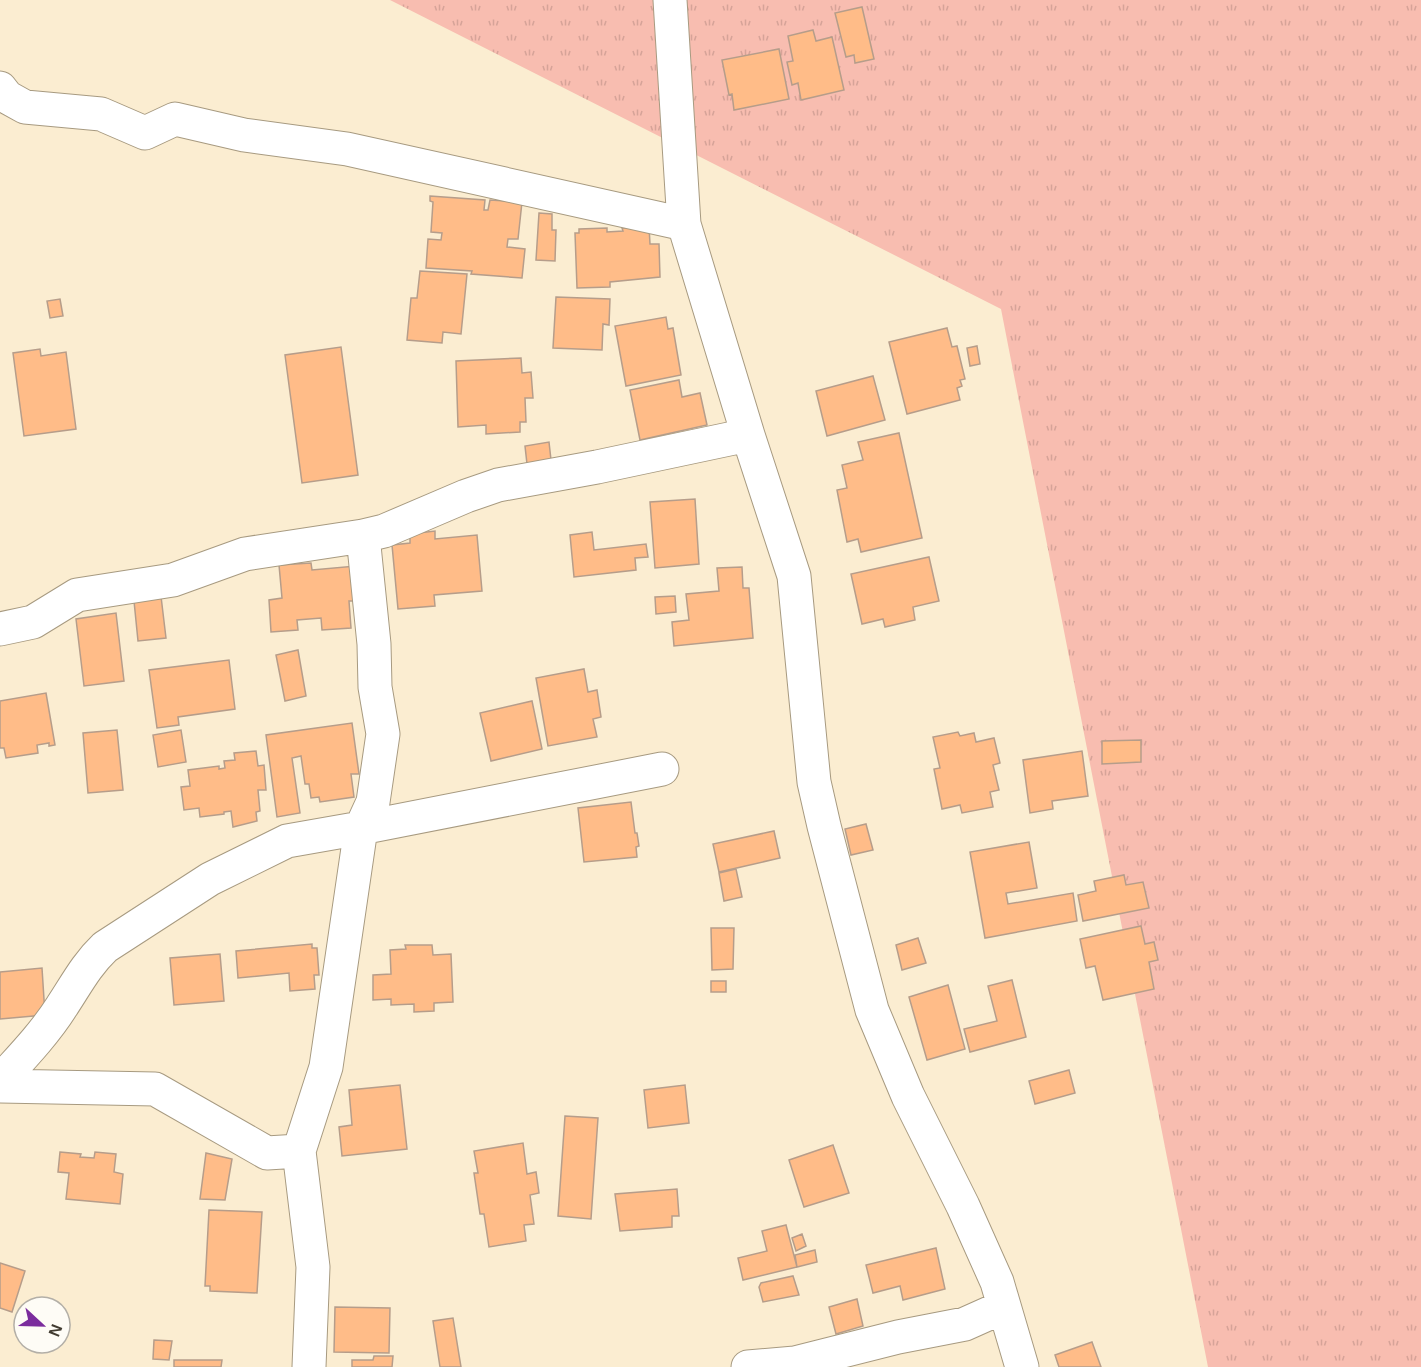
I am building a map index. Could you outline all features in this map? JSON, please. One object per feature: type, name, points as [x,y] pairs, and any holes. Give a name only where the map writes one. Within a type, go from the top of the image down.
[{"type":"street","points":[[670,0],[684,224],[748,435],[795,576],[814,782],[824,826],[872,1010],[908,1096],[963,1206],[997,1282],[1022,1367]]},
{"type":"street","points":[[0,88],[8,97],[24,107],[101,114],[145,133],[175,119],[244,135],[347,149],[684,224]]},
{"type":"street","points":[[0,629],[33,622],[77,595],[173,580],[245,554],[384,531],[498,485],[748,435]]},
{"type":"street","points":[[309,1367],[313,1267],[299,1151],[326,1067],[361,828],[373,802],[383,734],[375,687],[374,644],[363,536]]},
{"type":"street","points":[[0,1081],[43,1033],[78,978],[91,960],[105,947],[210,879],[286,841],[662,769]]},
{"type":"street","points":[[0,1086],[155,1089],[267,1153],[299,1151]]},
{"type":"street","points":[[748,1367],[795,1363],[898,1336],[965,1324],[1004,1307]]},
{"type":"green space","points":[[390,0],[1421,0],[1421,1367],[1208,1367],[1001,309]]},
{"type":"building","points":[[862,7],[874,59],[855,63],[854,55],[846,57],[835,13]]},
{"type":"building","points":[[813,30],[816,41],[832,37],[844,90],[801,100],[798,83],[792,85],[787,62],[793,61],[788,36]]},
{"type":"building","points":[[779,49],[789,99],[734,110],[722,60]]},
{"type":"building","points":[[430,196],[485,200],[484,210],[488,210],[490,200],[522,202],[518,239],[508,239],[507,247],[525,249],[522,278],[426,268],[428,239],[441,240],[442,233],[431,232],[433,202],[430,201]]},
{"type":"building","points":[[539,213],[552,214],[552,230],[556,230],[555,261],[536,260]]},
{"type":"building","points":[[649,226],[650,244],[659,244],[660,277],[610,282],[610,287],[577,288],[575,233],[579,233],[579,229],[607,228],[607,232],[623,231],[622,228]]},
{"type":"building","points":[[420,271],[467,274],[461,334],[443,332],[442,343],[407,340],[411,298],[417,298]]},
{"type":"building","points":[[556,297],[610,299],[609,325],[603,324],[602,350],[553,348]]},
{"type":"building","points":[[60,299],[63,316],[50,318],[47,301]]},
{"type":"building","points":[[666,317],[668,329],[673,328],[681,375],[626,386],[615,326]]},
{"type":"building","points":[[947,328],[952,347],[957,346],[965,379],[960,380],[962,386],[957,388],[960,400],[907,414],[889,342]]},
{"type":"building","points":[[977,346],[980,364],[970,366],[967,348]]},
{"type":"building","points":[[341,347],[358,475],[302,483],[285,355]]},
{"type":"building","points":[[40,349],[41,356],[66,352],[76,429],[24,436],[13,353]]},
{"type":"building","points":[[521,358],[522,373],[531,372],[533,398],[525,398],[526,422],[520,422],[520,432],[486,434],[486,425],[458,427],[456,361]]},
{"type":"building","points":[[873,376],[885,420],[827,436],[816,391]]},
{"type":"building","points":[[679,380],[682,397],[700,393],[707,425],[640,440],[630,390]]},
{"type":"building","points":[[899,433],[922,538],[861,552],[858,539],[847,542],[837,490],[847,488],[842,465],[863,460],[858,442]]},
{"type":"building","points":[[549,442],[551,460],[527,464],[525,446]]},
{"type":"building","points":[[695,499],[699,564],[655,568],[650,502]]},
{"type":"building","points":[[435,531],[435,539],[477,535],[482,591],[434,595],[435,606],[398,609],[392,545],[410,543],[410,534]]},
{"type":"building","points":[[592,532],[594,550],[646,544],[648,557],[635,558],[636,570],[574,577],[570,535]]},
{"type":"building","points":[[929,557],[939,601],[913,607],[915,620],[885,627],[883,619],[862,624],[851,574]]},
{"type":"building","points":[[311,563],[312,570],[356,566],[358,601],[349,601],[351,628],[322,630],[321,618],[297,620],[298,630],[271,632],[269,600],[282,598],[279,565]]},
{"type":"building","points":[[742,567],[743,588],[749,588],[753,638],[674,646],[672,622],[689,620],[686,594],[719,591],[717,568]]},
{"type":"building","points":[[160,588],[166,638],[138,641],[133,591]]},
{"type":"building","points":[[675,596],[676,612],[656,614],[655,597]]},
{"type":"building","points":[[116,613],[124,681],[84,686],[76,619]]},
{"type":"building","points":[[298,650],[306,696],[285,701],[276,655]]},
{"type":"building","points":[[229,660],[235,709],[178,717],[179,725],[157,728],[149,670]]},
{"type":"building","points":[[584,669],[588,692],[597,690],[601,717],[593,719],[597,737],[548,746],[536,678]]},
{"type":"building","points":[[46,693],[55,745],[49,746],[49,743],[37,745],[38,753],[6,758],[4,748],[0,748],[0,701]]},
{"type":"building","points":[[532,701],[542,749],[491,761],[480,713]]},
{"type":"building","points":[[352,723],[359,774],[351,774],[354,797],[320,802],[319,797],[311,798],[309,784],[305,784],[301,756],[292,758],[300,813],[277,817],[266,735]]},
{"type":"building","points":[[117,730],[123,790],[88,793],[83,733]]},
{"type":"building","points":[[181,730],[186,762],[158,767],[153,735]]},
{"type":"building","points":[[958,732],[960,736],[974,733],[976,742],[994,738],[1000,763],[993,765],[999,790],[990,792],[993,807],[962,813],[960,805],[942,809],[934,769],[940,768],[933,737]]},
{"type":"building","points":[[1141,740],[1141,762],[1102,764],[1102,741]]},
{"type":"building","points":[[256,751],[258,766],[264,765],[266,790],[258,790],[260,811],[256,812],[257,821],[233,827],[231,811],[200,817],[199,808],[184,810],[181,787],[190,786],[188,770],[219,766],[219,769],[225,768],[224,761],[235,760],[234,753]]},
{"type":"building","points":[[1082,751],[1088,796],[1052,801],[1053,809],[1030,813],[1023,760]]},
{"type":"building","points":[[631,802],[639,846],[636,847],[637,857],[584,862],[578,808]]},
{"type":"building","points":[[866,824],[873,850],[851,855],[845,829]]},
{"type":"building","points":[[774,831],[780,858],[719,872],[713,844]]},
{"type":"building","points":[[1029,842],[1037,888],[1006,893],[1008,904],[1073,893],[1077,921],[985,938],[970,852]]},
{"type":"building","points":[[736,869],[742,897],[724,901],[719,873]]},
{"type":"building","points":[[1124,875],[1126,885],[1143,882],[1149,908],[1083,921],[1078,895],[1096,891],[1094,881]]},
{"type":"building","points":[[1141,926],[1145,944],[1154,942],[1158,960],[1149,962],[1154,989],[1103,1000],[1095,966],[1086,968],[1080,939]]},
{"type":"building","points":[[711,928],[734,928],[733,969],[712,970]]},
{"type":"building","points":[[918,938],[926,963],[902,970],[896,945]]},
{"type":"building","points":[[312,944],[312,948],[317,948],[319,975],[314,975],[315,989],[290,991],[289,973],[238,978],[236,951]]},
{"type":"building","points":[[405,945],[432,945],[433,955],[451,954],[453,1002],[434,1003],[434,1011],[414,1012],[414,1004],[391,1005],[391,999],[373,1000],[373,975],[391,974],[390,950],[406,949]]},
{"type":"building","points":[[220,954],[224,1001],[174,1005],[170,958]]},
{"type":"building","points":[[42,968],[45,1015],[0,1019],[0,972]]},
{"type":"building","points":[[1012,980],[1026,1037],[970,1052],[964,1029],[997,1021],[988,986]]},
{"type":"building","points":[[711,981],[726,981],[726,992],[711,992]]},
{"type":"building","points":[[948,985],[965,1049],[927,1060],[909,997]]},
{"type":"building","points":[[1069,1070],[1075,1093],[1035,1104],[1029,1081]]},
{"type":"building","points":[[400,1085],[407,1149],[342,1156],[339,1127],[352,1125],[349,1090]]},
{"type":"building","points":[[685,1085],[689,1123],[648,1128],[644,1090]]},
{"type":"building","points":[[565,1116],[598,1118],[591,1219],[558,1216]]},
{"type":"building","points":[[523,1143],[527,1174],[536,1172],[539,1193],[530,1195],[534,1224],[524,1225],[526,1241],[489,1247],[484,1214],[480,1214],[474,1173],[478,1173],[474,1151]]},
{"type":"building","points":[[833,1145],[849,1193],[804,1207],[789,1160]]},
{"type":"building","points":[[60,1152],[94,1158],[95,1152],[116,1154],[114,1172],[123,1174],[120,1204],[66,1199],[69,1173],[58,1172]]},
{"type":"building","points":[[206,1153],[232,1159],[225,1200],[200,1199]]},
{"type":"building","points":[[677,1189],[679,1216],[672,1216],[672,1227],[620,1231],[615,1194]]},
{"type":"building","points":[[209,1210],[262,1212],[257,1293],[210,1291],[210,1286],[205,1286]]},
{"type":"building","points":[[786,1225],[797,1267],[743,1280],[738,1258],[767,1251],[762,1231]]},
{"type":"building","points":[[802,1234],[806,1246],[796,1251],[792,1238]]},
{"type":"building","points":[[936,1248],[945,1289],[903,1300],[900,1286],[873,1293],[866,1265]]},
{"type":"building","points":[[815,1250],[817,1262],[797,1267],[795,1255]]},
{"type":"building","points":[[0,1263],[25,1271],[17,1295],[12,1295],[12,1312],[0,1308]]},
{"type":"building","points":[[793,1276],[799,1295],[763,1302],[759,1287],[761,1283]]},
{"type":"building","points":[[857,1299],[863,1326],[836,1334],[829,1307]]},
{"type":"building","points":[[335,1307],[390,1308],[389,1353],[334,1352]]},
{"type":"building","points":[[453,1318],[461,1367],[440,1367],[433,1321]]},
{"type":"building","points":[[154,1340],[172,1341],[169,1360],[153,1359]]},
{"type":"building","points":[[1092,1342],[1101,1367],[1059,1367],[1055,1355]]},
{"type":"building","points":[[374,1356],[393,1356],[392,1367],[352,1367],[352,1360],[373,1360]]},
{"type":"building","points":[[174,1360],[222,1360],[221,1367],[174,1367]]}]
